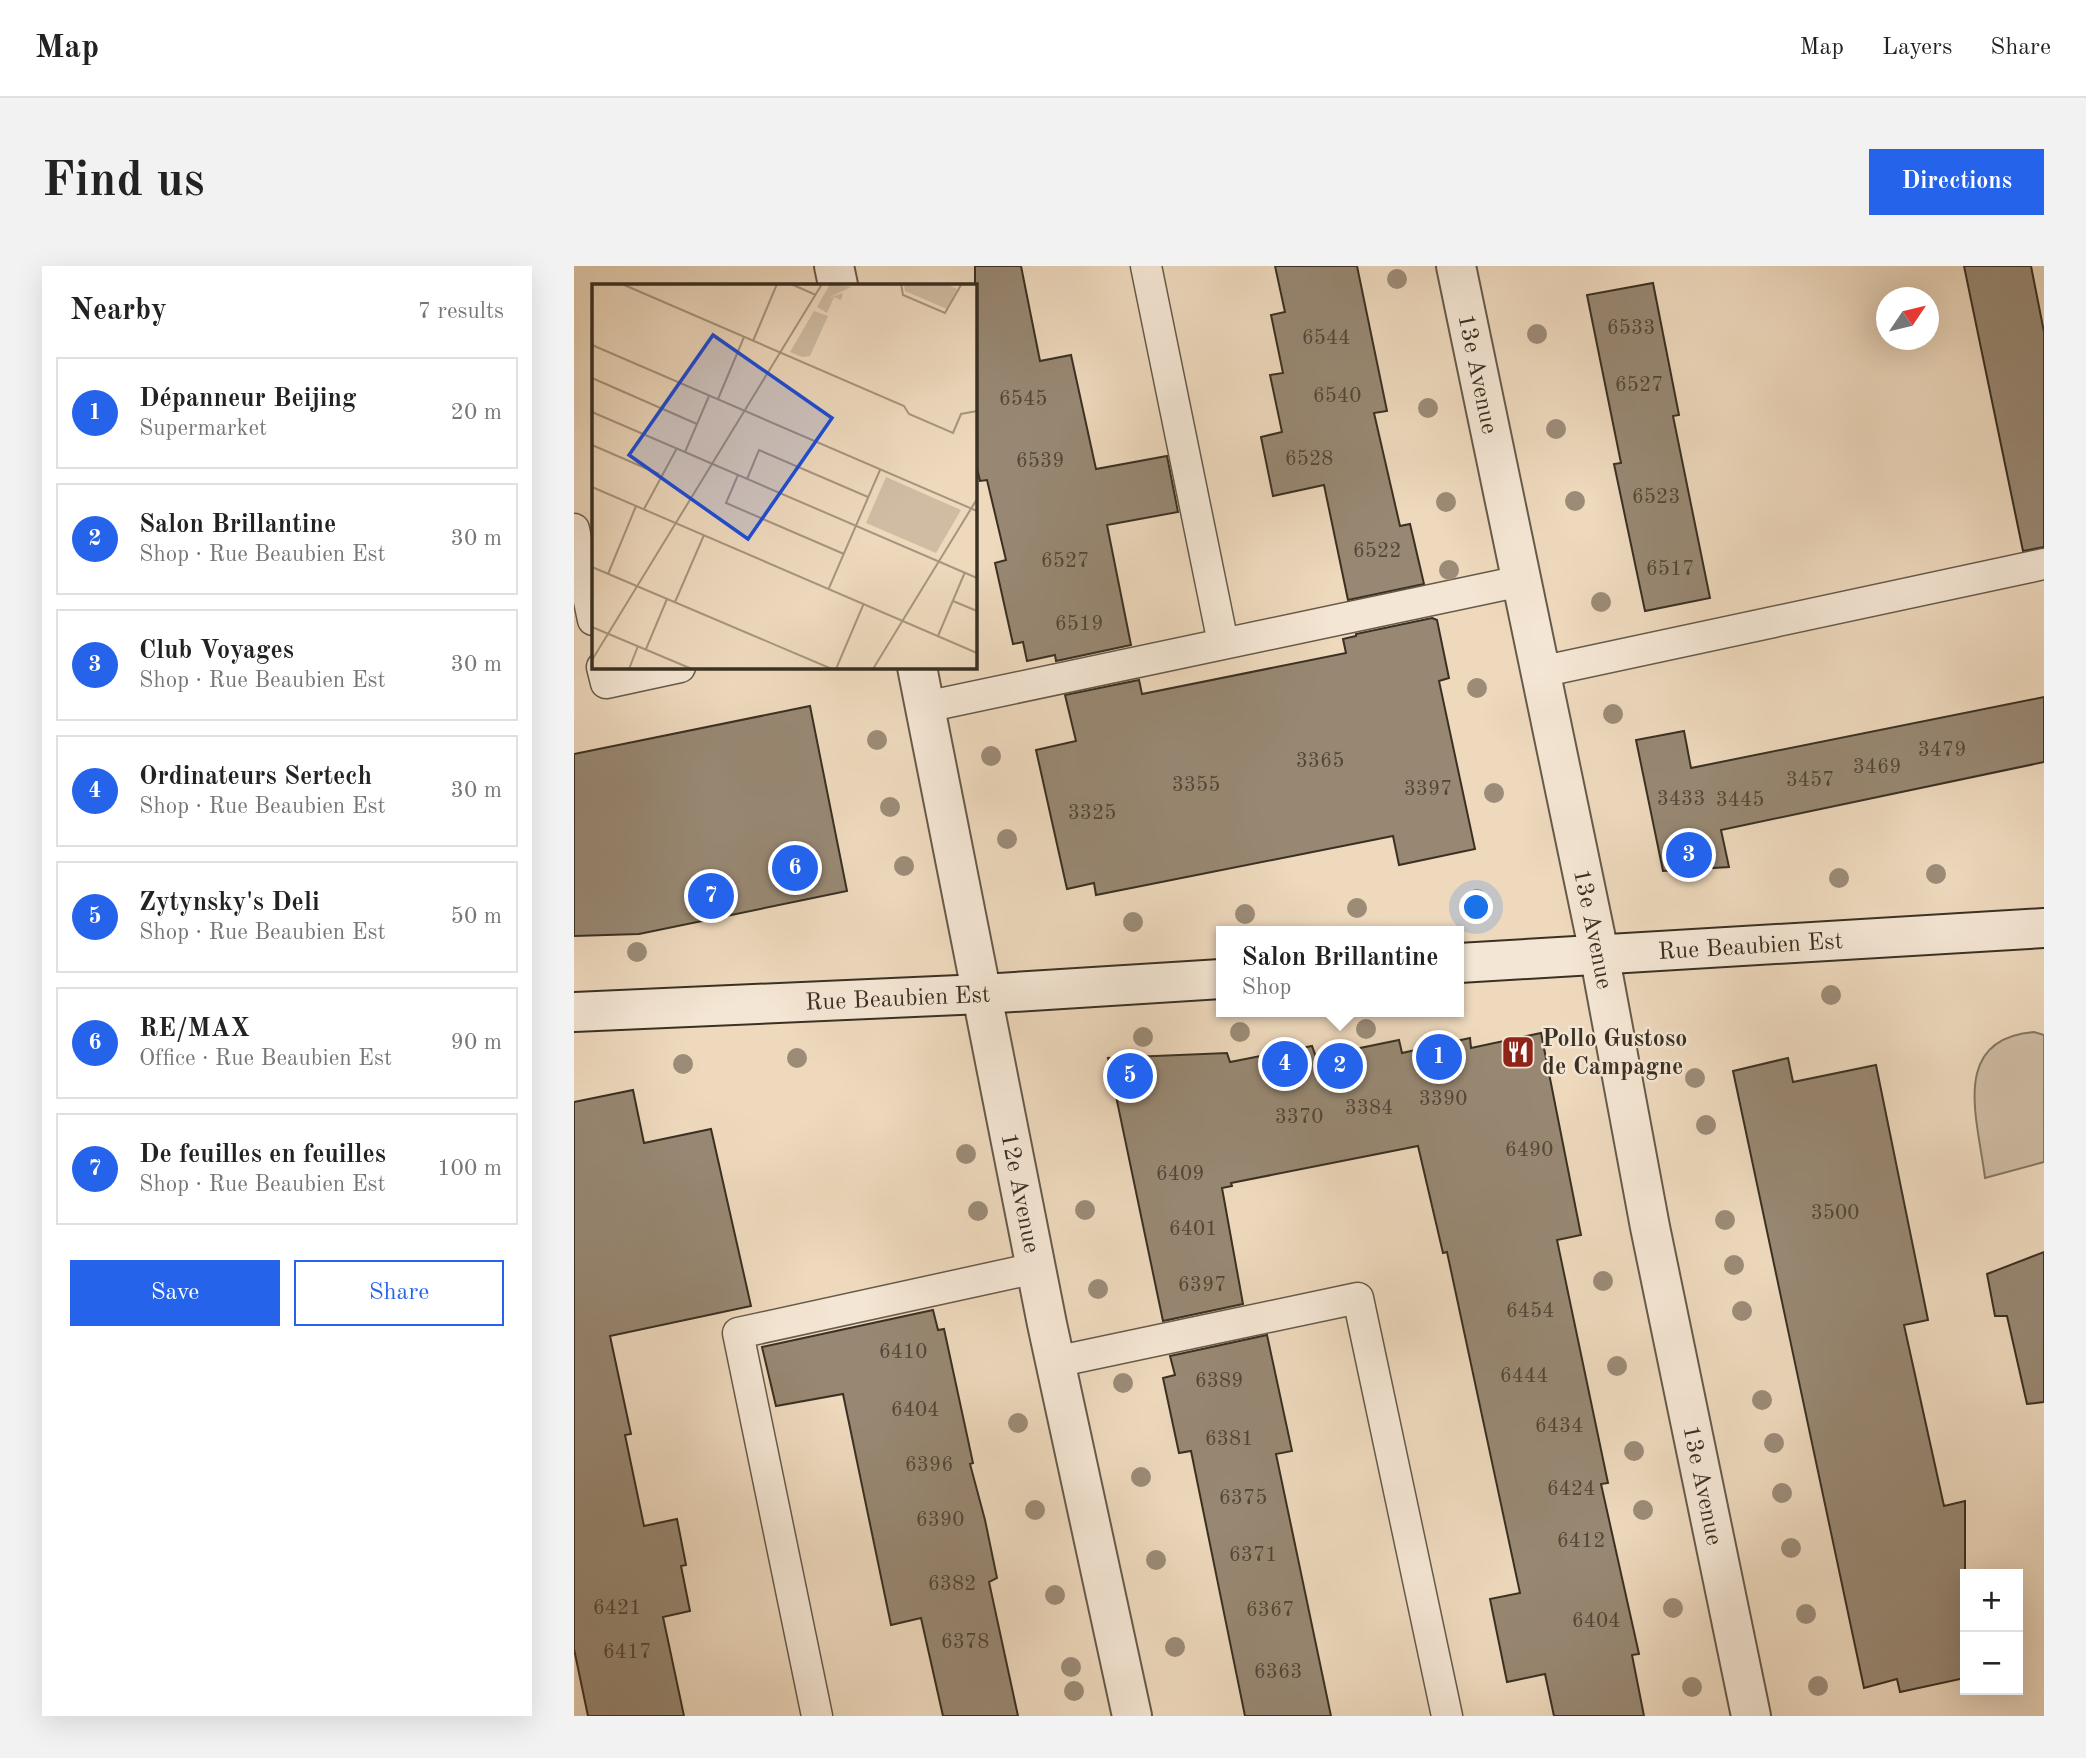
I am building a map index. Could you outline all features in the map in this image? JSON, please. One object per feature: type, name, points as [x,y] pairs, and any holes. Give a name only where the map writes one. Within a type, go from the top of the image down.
[{"type":"street","points":[[834,266],[838,284]]},
{"type":"street","name":"13e Avenue","points":[[1456,266],[1600,953],[1650,1227],[1751,1716]]},
{"type":"street","name":"12e Avenue","points":[[917,668],[1055,1362],[1132,1716]]},
{"type":"street","name":"Rue Beaubien Est","points":[[1464,963],[2044,928]]},
{"type":"street","name":"Rue Beaubien Est","points":[[574,1012],[982,995],[1216,979]]},
{"type":"lane","points":[[1146,266],[1223,643]]},
{"type":"lane","points":[[574,529],[592,616]]},
{"type":"lane","points":[[1540,672],[2044,565]]},
{"type":"lane","points":[[925,707],[1521,581]]},
{"type":"lane","points":[[574,624],[592,621]]},
{"type":"lane","points":[[602,668],[606,683],[675,668]]},
{"type":"lane","points":[[817,1716],[738,1333],[1036,1268]]},
{"type":"lane","points":[[1055,1362],[1358,1298],[1447,1716]]},
{"type":"shaded area","points":[[2034,1032],[2044,1035],[2044,1162],[1985,1178],[1975,1108],[1979,1066],[1990,1050],[2007,1038]]},
{"type":"building","points":[[975,266],[1021,266],[1040,361],[1071,355],[1096,469],[1167,456],[1178,512],[1107,525],[1131,645],[1056,661],[1055,655],[1027,661],[1023,642],[1013,644],[995,563],[1006,560],[987,480],[980,481],[976,464]]},
{"type":"building","points":[[1275,266],[1357,266],[1387,411],[1374,413],[1400,526],[1410,524],[1424,584],[1348,600],[1324,485],[1273,496],[1261,437],[1282,432],[1270,375],[1283,373],[1271,315],[1285,312]]},
{"type":"building","points":[[1964,266],[2031,266],[2044,332],[2044,547],[2023,551]]},
{"type":"building","points":[[1653,283],[1679,415],[1673,416],[1710,598],[1645,611],[1614,464],[1621,463],[1587,295]]},
{"type":"building","points":[[1432,618],[1437,620],[1449,678],[1439,681],[1475,849],[1399,865],[1393,836],[1096,895],[1094,883],[1067,889],[1036,750],[1076,741],[1065,695],[1139,680],[1142,694],[1346,653],[1343,639]]},
{"type":"building","points":[[2044,697],[2044,762],[1721,830],[1729,867],[1663,871],[1636,740],[1684,731],[1691,768]]},
{"type":"building","points":[[810,706],[847,891],[639,934],[574,936],[574,754]]},
{"type":"building","points":[[1541,1033],[1581,1235],[1557,1240],[1608,1483],[1601,1484],[1639,1654],[1632,1655],[1644,1716],[1554,1716],[1545,1674],[1507,1682],[1490,1599],[1520,1593],[1447,1252],[1443,1253],[1418,1146],[1231,1183],[1232,1186],[1222,1188],[1243,1304],[1163,1321],[1108,1058],[1227,1053],[1230,1062],[1312,1046],[1316,1057],[1399,1040],[1402,1053],[1470,1038],[1471,1048]]},
{"type":"building","points":[[1788,1058],[1793,1082],[1876,1065],[1928,1320],[1904,1325],[1944,1506],[1965,1501],[1965,1569],[1960,1569],[1960,1679],[1900,1692],[1897,1679],[1864,1688],[1733,1071]]},
{"type":"building","points":[[633,1090],[644,1143],[711,1129],[751,1306],[610,1336],[631,1434],[625,1435],[644,1526],[677,1519],[686,1565],[681,1566],[690,1611],[663,1617],[684,1716],[588,1716],[574,1649],[574,1102]]},
{"type":"building","points":[[2044,1252],[2044,1402],[2027,1404],[2007,1316],[1995,1316],[1987,1274]]},
{"type":"building","points":[[933,1310],[938,1330],[944,1329],[973,1463],[970,1464],[985,1520],[997,1578],[989,1582],[1018,1716],[943,1716],[921,1618],[891,1625],[843,1394],[776,1406],[762,1347]]},
{"type":"building","points":[[1267,1335],[1292,1451],[1276,1454],[1331,1716],[1245,1716],[1191,1451],[1179,1453],[1163,1378],[1175,1375],[1170,1356]]},
{"type":"place","name":"Club Voyages","points":[[1689,855]]},
{"type":"place","name":"RE/MAX","points":[[795,868]]},
{"type":"place","name":"De feuilles en feuilles","points":[[711,896]]},
{"type":"place","name":"Pollo Gustoso de Campagne","points":[[1518,1052]]},
{"type":"place","name":"Dépanneur Beijing","points":[[1439,1057]]},
{"type":"place","name":"Ordinateurs Sertech","points":[[1285,1064]]},
{"type":"place","name":"Salon Brillantine","points":[[1340,1066]]},
{"type":"place","name":"Zytynsky's Deli","points":[[1130,1076]]}]
